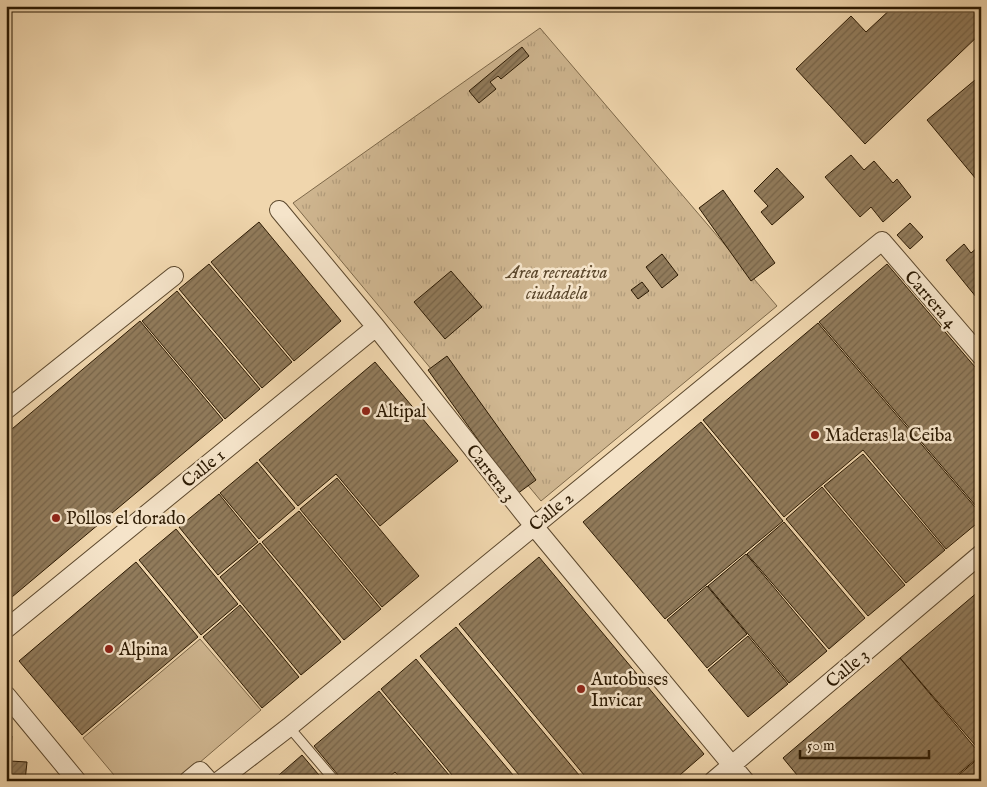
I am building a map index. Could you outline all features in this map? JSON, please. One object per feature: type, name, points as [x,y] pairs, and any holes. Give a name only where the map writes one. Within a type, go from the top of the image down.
[{"type":"street","name":"Carrera 3","points":[[279,210],[376,326],[533,526],[745,781]]},
{"type":"street","name":"Carrera 4","points":[[882,241],[981,356]]},
{"type":"street","name":"Calle 2","points":[[219,781],[289,727],[882,241]]},
{"type":"street","points":[[6,410],[174,276]]},
{"type":"street","name":"Calle 1","points":[[6,629],[376,326]]},
{"type":"street","name":"Calle 3","points":[[713,781],[981,554]]},
{"type":"street","points":[[6,695],[77,781]]},
{"type":"lane","points":[[289,727],[335,781]]},
{"type":"green space","name":"Area recreativa ciudadela","points":[[540,28],[777,306],[541,501],[293,203]]},
{"type":"green space","points":[[200,639],[261,710],[178,781],[119,781],[83,738]]},
{"type":"building","points":[[894,6],[981,6],[981,33],[865,144],[796,69],[851,16],[866,32]]},
{"type":"building","points":[[522,47],[529,56],[501,79],[498,76],[490,82],[496,89],[479,103],[469,91]]},
{"type":"building","points":[[981,75],[981,185],[927,120]]},
{"type":"building","points":[[851,155],[864,170],[874,161],[893,183],[897,179],[911,197],[883,222],[871,207],[860,217],[825,177]]},
{"type":"building","points":[[777,168],[804,197],[772,225],[761,212],[768,206],[754,191]]},
{"type":"building","points":[[723,190],[775,263],[751,281],[699,208]]},
{"type":"building","points":[[259,222],[341,321],[294,361],[211,262]]},
{"type":"building","points":[[910,223],[923,237],[910,249],[897,235]]},
{"type":"building","points":[[964,244],[971,253],[977,248],[981,252],[981,303],[946,260]]},
{"type":"building","points":[[662,254],[678,275],[662,288],[646,267]]},
{"type":"building","points":[[209,264],[292,362],[262,388],[179,289]]},
{"type":"building","points":[[887,264],[981,374],[981,512],[819,322]]},
{"type":"building","points":[[451,271],[482,307],[445,339],[414,302]]},
{"type":"building","points":[[642,282],[649,291],[638,299],[631,290]]},
{"type":"building","points":[[177,291],[260,389],[225,419],[142,321]]},
{"type":"building","name":"Pollos el dorado","points":[[140,321],[223,420],[6,602],[6,434]]},
{"type":"building","name":"Maderas la Ceiba","points":[[818,323],[981,514],[981,520],[946,549],[863,450],[784,517],[703,420]]},
{"type":"building","points":[[447,356],[536,480],[517,494],[428,370]]},
{"type":"building","name":"Altipal","points":[[375,362],[458,461],[380,526],[336,474],[298,506],[259,460]]},
{"type":"building","points":[[701,422],[783,521],[665,619],[583,522]]},
{"type":"building","points":[[863,454],[945,550],[906,583],[824,486]]},
{"type":"building","points":[[257,462],[295,508],[259,539],[220,493]]},
{"type":"building","points":[[337,478],[419,576],[382,607],[300,509]]},
{"type":"building","points":[[822,487],[905,585],[868,616],[786,519]]},
{"type":"building","points":[[219,494],[258,542],[218,575],[179,527]]},
{"type":"building","points":[[299,511],[381,609],[344,640],[262,542]]},
{"type":"building","points":[[784,522],[865,618],[829,649],[747,554]]},
{"type":"building","points":[[176,529],[238,604],[201,635],[139,560]]},
{"type":"building","points":[[260,543],[341,642],[301,675],[220,577]]},
{"type":"building","points":[[746,554],[827,651],[789,683],[708,586]]},
{"type":"building","name":"Autobuses Invicar","points":[[539,557],[704,754],[673,781],[589,781],[459,624]]},
{"type":"building","name":"Alpina","points":[[136,562],[198,637],[82,735],[19,661]]},
{"type":"building","points":[[707,586],[747,634],[707,668],[667,620]]},
{"type":"building","points":[[979,591],[981,593],[981,752],[900,658]]},
{"type":"building","points":[[240,605],[299,677],[262,708],[203,637]]},
{"type":"building","points":[[456,627],[584,781],[524,781],[420,656]]},
{"type":"building","points":[[748,636],[788,684],[748,717],[708,670]]},
{"type":"building","points":[[900,658],[981,755],[950,781],[802,781],[783,758]]},
{"type":"building","points":[[416,659],[518,781],[457,781],[381,689]]},
{"type":"building","points":[[379,691],[454,781],[403,781],[395,772],[384,781],[343,781],[314,746]]},
{"type":"building","points":[[6,736],[12,736],[10,761],[27,762],[25,781],[6,781]]},
{"type":"building","points":[[302,755],[324,781],[272,781]]},
{"type":"building","points":[[981,756],[981,781],[952,781]]},
{"type":"building","points":[[395,775],[400,781],[388,781]]},
{"type":"place","name":"Altipal","points":[[366,411]]},
{"type":"place","name":"Maderas la Ceiba","points":[[815,435]]},
{"type":"place","name":"Pollos el dorado","points":[[56,518]]},
{"type":"place","name":"Alpina","points":[[109,649]]},
{"type":"place","name":"Autobuses Invicar","points":[[581,689]]}]
